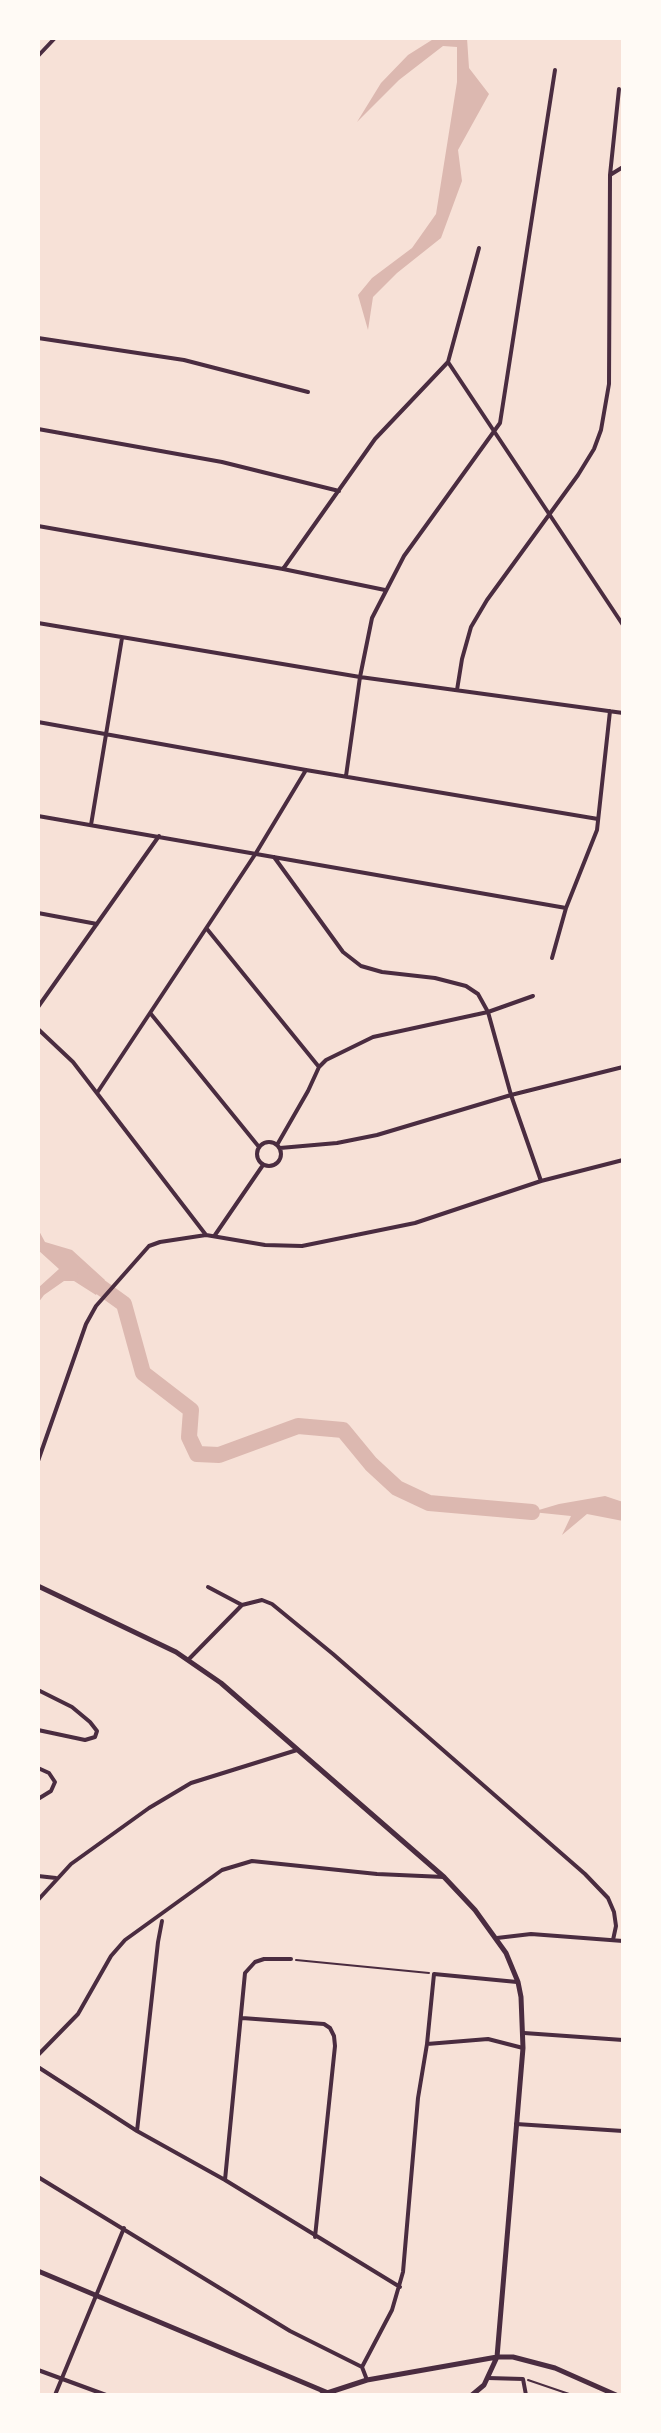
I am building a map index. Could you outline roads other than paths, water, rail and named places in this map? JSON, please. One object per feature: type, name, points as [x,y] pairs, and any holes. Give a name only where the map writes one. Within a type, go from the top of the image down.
[{"type":"street","points":[[38,56],[55,38]]},
{"type":"street","points":[[346,776],[372,618],[404,556],[495,431],[502,413],[555,70]]},
{"type":"street","points":[[457,690],[471,627],[594,449],[606,408],[610,175],[619,89]]},
{"type":"street","points":[[610,175],[623,167]]},
{"type":"street","points":[[283,569],[375,439],[448,362],[479,248]]},
{"type":"street","points":[[38,338],[184,360],[308,392]]},
{"type":"street","points":[[448,362],[623,625]]},
{"type":"street","points":[[38,429],[222,462],[339,491]]},
{"type":"street","points":[[38,526],[385,590]]},
{"type":"street","points":[[38,623],[360,677],[623,713]]},
{"type":"street","points":[[91,825],[122,638]]},
{"type":"street","points":[[552,958],[566,908],[597,830],[610,711]]},
{"type":"street","points":[[38,722],[598,819]]},
{"type":"street","points":[[97,1093],[207,929],[306,770]]},
{"type":"street","points":[[38,816],[566,908]]},
{"type":"street","points":[[38,1007],[159,836]]},
{"type":"street","points":[[272,856],[324,927],[355,962],[382,972],[435,978],[466,986],[478,994],[488,1012],[511,1095],[541,1181]]},
{"type":"street","points":[[38,913],[97,924]]},
{"type":"street","points":[[207,929],[319,1067]]},
{"type":"street","points":[[263,1165],[275,1165],[279,1160],[278,1147],[319,1067],[336,1054],[373,1037],[488,1012],[533,996]]},
{"type":"street","points":[[151,1014],[259,1147]]},
{"type":"street","points":[[38,1029],[73,1062],[206,1235]]},
{"type":"street","points":[[263,1165],[257,1157],[259,1147],[267,1142],[278,1147],[337,1143],[377,1135],[511,1095],[623,1067]]},
{"type":"street","points":[[38,1461],[92,1312],[149,1246],[206,1235],[265,1245],[302,1246],[415,1223],[541,1181],[623,1160]]},
{"type":"street","points":[[214,1236],[263,1165]]},
{"type":"street","points":[[38,1586],[189,1659],[444,1877],[497,1938],[512,1964],[518,1982],[524,2033],[497,2357],[488,2378],[472,2395]]},
{"type":"street","points":[[208,1587],[242,1605]]},
{"type":"street","points":[[189,1659],[242,1605],[262,1600],[272,1604],[547,1840],[608,1898],[614,1912],[613,1940]]},
{"type":"street","points":[[38,1690],[72,1707],[97,1731],[95,1737],[85,1740],[38,1730]]},
{"type":"street","points":[[38,1900],[56,1878],[102,1839],[191,1783],[299,1750]]},
{"type":"street","points":[[38,1768],[49,1773],[55,1782],[51,1791],[38,1799]]},
{"type":"street","points":[[38,2055],[78,2014],[111,1956],[125,1940],[189,1892],[229,1867],[252,1861],[377,1874],[444,1877]]},
{"type":"street","points":[[38,1876],[56,1878]]},
{"type":"street","points":[[137,2131],[162,1921]]},
{"type":"street","points":[[497,1938],[531,1934],[623,1941]]},
{"type":"street","points":[[225,2180],[245,1973],[264,1959],[291,1959]]},
{"type":"street","points":[[362,2367],[392,2310],[400,2287],[408,2234],[418,2098],[434,1974],[518,1982]]},
{"type":"street","points":[[242,2018],[324,2024],[334,2036],[315,2237]]},
{"type":"street","points":[[524,2033],[623,2040]]},
{"type":"street","points":[[427,2044],[488,2039],[523,2048]]},
{"type":"street","points":[[38,2067],[137,2131],[225,2180],[400,2287]]},
{"type":"street","points":[[516,2124],[623,2131]]},
{"type":"street","points":[[38,2177],[290,2331],[362,2367],[367,2380]]},
{"type":"street","points":[[55,2395],[124,2228]]},
{"type":"street","points":[[38,2271],[327,2394],[367,2380],[497,2357],[521,2358],[555,2368],[616,2395]]},
{"type":"street","points":[[38,2370],[106,2395]]},
{"type":"street","points":[[488,2378],[523,2379],[526,2395]]},
{"type":"waterway","points":[[85,1276],[124,1304],[143,1373],[191,1410],[189,1437],[197,1454],[219,1455],[298,1426],[343,1430],[371,1464],[397,1488],[429,1503],[532,1512]]}]
